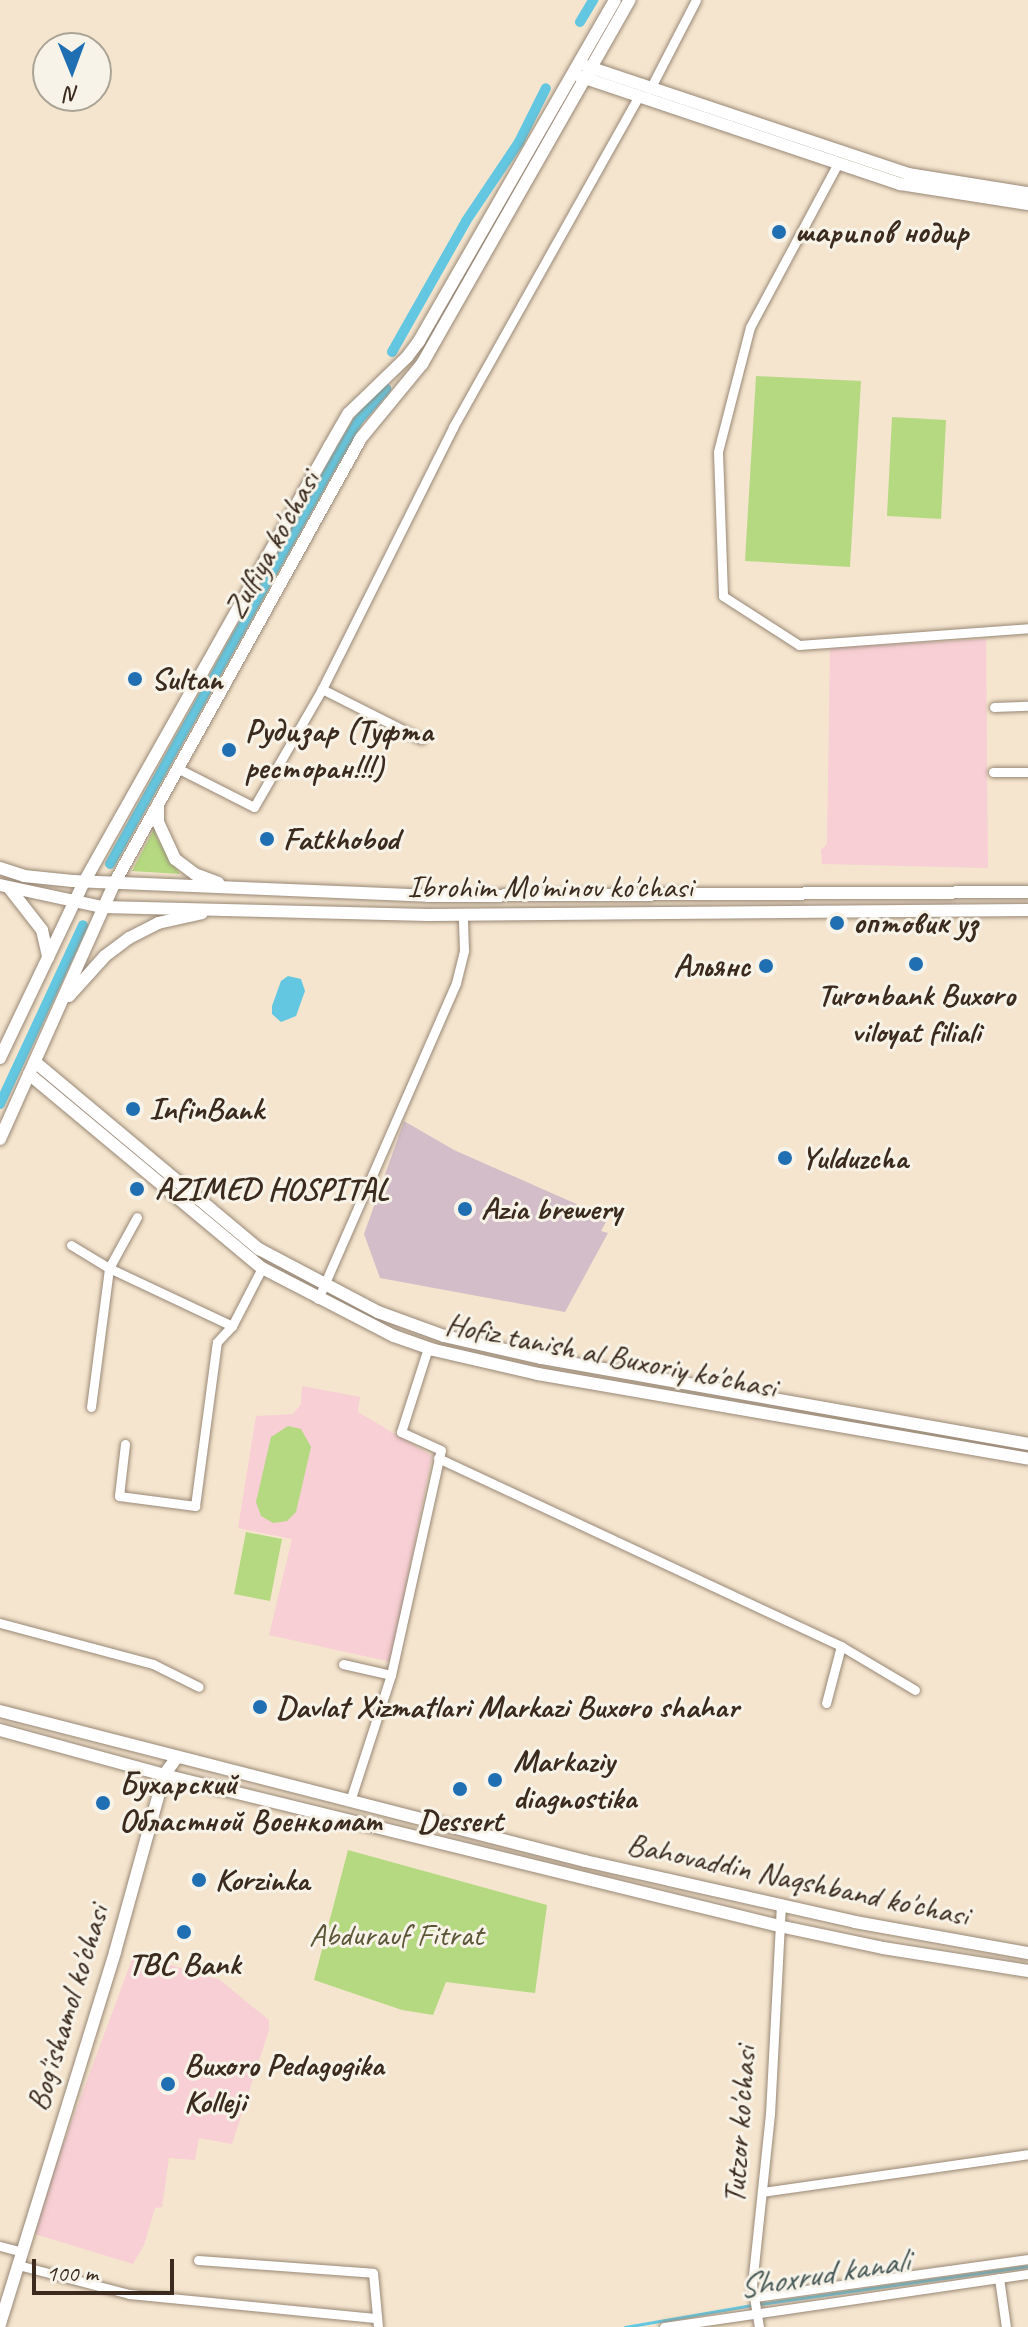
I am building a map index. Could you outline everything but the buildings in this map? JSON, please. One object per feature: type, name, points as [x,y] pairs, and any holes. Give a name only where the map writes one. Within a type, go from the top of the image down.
[{"type":"main road","name":"Zulfiya ko'chasi","points":[[0,1139],[115,882],[361,438],[422,364],[582,71],[615,0]]},
{"type":"main road","name":"Zulfiya ko'chasi","points":[[0,1058],[84,882],[349,413],[407,357],[419,341],[582,71],[630,0]]},
{"type":"main road","points":[[582,71],[650,89],[909,174],[1028,193]]},
{"type":"main road","points":[[582,71],[638,97],[905,185],[1028,204]]},
{"type":"main road","points":[[158,803],[158,822],[175,859],[195,874],[229,887]]},
{"type":"main road","points":[[0,868],[24,876],[84,882]]},
{"type":"main road","name":"Ibrohim Mo'minov ko'chasi","points":[[84,882],[428,896],[1028,892]]},
{"type":"main road","points":[[5,887],[73,903]]},
{"type":"main road","points":[[5,887],[42,930],[48,957]]},
{"type":"main road","points":[[428,896],[428,915]]},
{"type":"main road","name":"Ibrohim Mo'minov ko'chasi","points":[[73,903],[103,907],[463,916],[1028,910]]},
{"type":"main road","points":[[62,1004],[105,956],[129,938],[158,923],[222,909]]},
{"type":"main road","points":[[32,1068],[258,1259]]},
{"type":"main road","name":"Hofiz tanish al Buxoriy ko'chasi","points":[[258,1259],[325,1283],[378,1312],[454,1338],[541,1358],[1028,1444]]},
{"type":"main road","name":"Hofiz tanish al Buxoriy ko'chasi","points":[[258,1259],[318,1299],[394,1336],[428,1348],[538,1374],[1028,1459]]},
{"type":"main road","points":[[996,1454],[998,1439]]},
{"type":"main road","name":"Bahovaddin Naqshband ko'chasi","points":[[0,1711],[585,1861],[936,1938],[1028,1953]]},
{"type":"main road","name":"Bahovaddin Naqshband ko'chasi","points":[[0,1730],[164,1775],[779,1926],[1028,1971]]},
{"type":"main road","name":"Bog'ishamol ko'chasi","points":[[0,2324],[115,1952],[164,1775],[177,1757]]},
{"type":"street","points":[[650,89],[696,0]]},
{"type":"street","points":[[179,769],[254,807],[322,689],[453,427],[638,97]]},
{"type":"street","points":[[838,163],[750,327],[718,452],[723,596],[799,645],[1028,628]]},
{"type":"street","points":[[322,689],[421,739]]},
{"type":"street","points":[[994,707],[1028,706]]},
{"type":"street","points":[[993,772],[1028,772]]},
{"type":"street","points":[[318,1299],[456,983],[464,950],[463,916]]},
{"type":"street","points":[[91,1407],[109,1268],[137,1217]]},
{"type":"street","points":[[71,1245],[109,1268],[232,1326]]},
{"type":"street","points":[[125,1444],[119,1496],[195,1506],[217,1342],[232,1326],[258,1259]]},
{"type":"street","points":[[350,1801],[391,1675],[441,1450],[401,1432],[428,1348]]},
{"type":"street","points":[[438,1458],[841,1646],[915,1690]]},
{"type":"street","points":[[0,1623],[153,1664],[199,1687]]},
{"type":"street","points":[[826,1703],[841,1646]]},
{"type":"street","points":[[343,1664],[391,1675]]},
{"type":"street","name":"Tutzor ko'chasi","points":[[759,2327],[752,2285],[762,2192],[781,1905]]},
{"type":"street","points":[[762,2192],[1028,2154]]},
{"type":"street","points":[[0,2246],[22,2252]]},
{"type":"street","points":[[755,2297],[1028,2259]]},
{"type":"street","points":[[18,2265],[129,2294],[377,2323],[373,2273],[198,2260]]},
{"type":"street","points":[[664,2327],[1028,2274]]},
{"type":"street","points":[[999,2278],[1006,2327]]},
{"type":"shaded area","points":[[986,639],[988,868],[822,864],[821,850],[827,844],[830,648]]},
{"type":"shaded area","name":"Azia brewery","points":[[404,1121],[454,1150],[608,1218],[601,1231],[608,1233],[565,1312],[380,1278],[364,1234]]},
{"type":"shaded area","points":[[302,1386],[360,1397],[358,1412],[432,1456],[391,1662],[269,1635],[292,1539],[238,1528],[256,1416],[293,1414],[301,1404]]},
{"type":"shaded area","name":"Buxoro Pedagogika Kolleji","points":[[134,1954],[220,1980],[269,2020],[269,2030],[232,2144],[199,2138],[195,2160],[169,2158],[162,2207],[155,2208],[144,2245],[133,2264],[35,2234],[48,2185]]},
{"type":"green space","points":[[756,376],[861,381],[850,567],[745,561]]},
{"type":"green space","points":[[892,417],[946,420],[941,519],[887,516]]},
{"type":"green space","points":[[154,829],[158,840],[180,874],[132,871]]},
{"type":"green space","points":[[288,1426],[301,1429],[311,1447],[296,1512],[287,1521],[273,1523],[261,1516],[256,1502],[271,1437]]},
{"type":"green space","points":[[246,1532],[282,1539],[270,1601],[234,1594]]},
{"type":"green space","name":"Abdurauf Fitrat","points":[[348,1850],[547,1905],[535,1993],[446,1982],[433,2015],[402,2010],[314,1980]]},
{"type":"water","points":[[288,976],[301,979],[305,991],[296,1016],[281,1022],[272,1014],[272,1006],[281,981]]},
{"type":"waterway","points":[[580,22],[593,0]]},
{"type":"waterway","points":[[392,352],[466,221],[519,142],[546,88]]},
{"type":"waterway","points":[[110,864],[332,465],[358,421],[386,389]]},
{"type":"waterway","points":[[0,1104],[83,925]]},
{"type":"waterway","name":"Shoxrud kanali","points":[[759,2304],[1028,2266]]},
{"type":"waterway","name":"Shoxrud kanali","points":[[625,2327],[752,2305]]},
{"type":"place","name":"шарипов нодир","points":[[779,232]]},
{"type":"place","name":"Sultan","points":[[135,679]]},
{"type":"place","name":"Рудизар (Туфта ресторан!!!)","points":[[229,750]]},
{"type":"place","name":"Fatkhobod","points":[[267,839]]},
{"type":"place","name":"оптовик уз","points":[[837,923]]},
{"type":"place","name":"Turonbank Buxoro viloyat filiali","points":[[916,964]]},
{"type":"place","name":"Альянс","points":[[766,966]]},
{"type":"place","name":"InfinBank","points":[[133,1109]]},
{"type":"place","name":"Yulduzcha","points":[[785,1158]]},
{"type":"place","name":"AZIMED HOSPITAL","points":[[137,1189]]},
{"type":"place","name":"Azia brewery","points":[[465,1209]]},
{"type":"place","name":"Davlat Xizmatlari Markazi Buxoro shahar","points":[[260,1707]]},
{"type":"place","name":"Markaziy diagnostika","points":[[495,1780]]},
{"type":"place","name":"Dessert","points":[[460,1789]]},
{"type":"place","name":"Бухарский Областной Военкомат","points":[[103,1803]]},
{"type":"place","name":"Korzinka","points":[[199,1880]]},
{"type":"place","name":"TBC Bank","points":[[184,1932]]},
{"type":"place","name":"Buxoro Pedagogika Kolleji","points":[[168,2084]]}]
